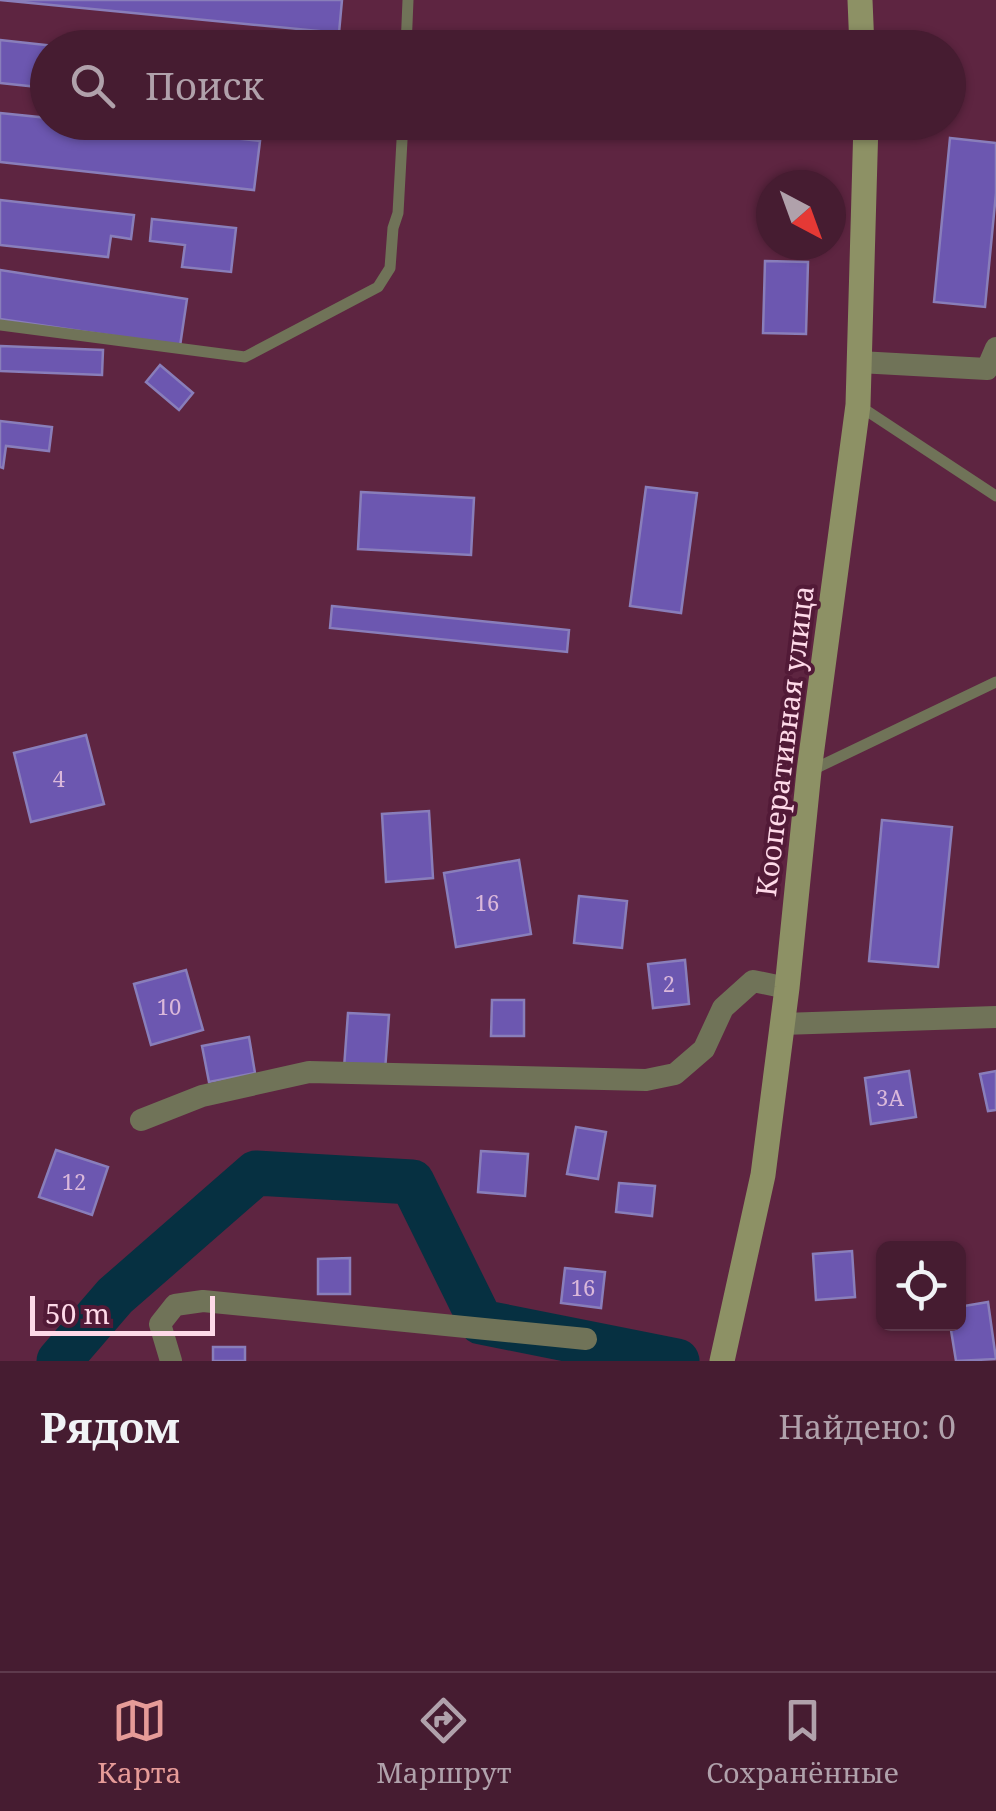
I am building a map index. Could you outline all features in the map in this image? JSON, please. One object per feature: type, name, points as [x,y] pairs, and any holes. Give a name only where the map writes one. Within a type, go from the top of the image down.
[{"type":"main road","points":[[860,0],[861,30]]},
{"type":"main road","name":"Кооперативная улица","points":[[723,1350],[764,1175],[808,771],[858,405],[865,140]]},
{"type":"street","points":[[859,362],[987,369],[996,348]]},
{"type":"street","points":[[141,1120],[202,1096],[310,1072],[646,1080],[675,1074],[704,1049],[723,1008],[753,981],[787,988]]},
{"type":"street","points":[[782,1024],[996,1017]]},
{"type":"street","points":[[171,1361],[160,1324],[175,1305],[203,1301],[586,1339]]},
{"type":"lane","points":[[407,30],[408,0]]},
{"type":"lane","points":[[0,325],[245,357],[378,287],[390,268],[398,213],[401,140]]},
{"type":"lane","points":[[858,405],[996,496]]},
{"type":"lane","points":[[808,771],[996,682]]},
{"type":"building","points":[[0,0],[342,0],[339,30]]},
{"type":"building","points":[[0,40],[30,43],[30,86],[0,83]]},
{"type":"building","points":[[0,113],[30,116],[30,140],[260,141],[254,190],[0,162]]},
{"type":"building","points":[[950,140],[996,143],[996,193],[985,307],[934,302]]},
{"type":"building","points":[[0,200],[134,215],[131,239],[111,236],[108,257],[0,245]]},
{"type":"building","points":[[152,219],[236,228],[231,272],[182,267],[185,245],[150,241]]},
{"type":"building","points":[[765,261],[808,262],[806,334],[763,333]]},
{"type":"building","points":[[0,270],[187,299],[180,346],[0,319]]},
{"type":"building","points":[[0,346],[103,350],[102,375],[0,371]]},
{"type":"building","points":[[160,365],[193,393],[179,410],[146,382]]},
{"type":"building","points":[[0,421],[52,427],[49,451],[6,446],[3,468],[0,467]]},
{"type":"building","points":[[646,487],[697,493],[681,613],[630,606]]},
{"type":"building","points":[[361,492],[474,498],[471,555],[358,549]]},
{"type":"building","points":[[332,606],[569,630],[567,652],[330,628]]},
{"type":"building","points":[[86,735],[104,804],[31,822],[14,753]]},
{"type":"building","points":[[429,811],[433,878],[386,882],[382,814]]},
{"type":"building","points":[[882,820],[952,827],[938,967],[869,961]]},
{"type":"building","points":[[519,860],[531,934],[456,947],[444,873]]},
{"type":"building","points":[[579,896],[627,901],[622,948],[574,943]]},
{"type":"building","points":[[685,960],[689,1004],[653,1008],[648,964]]},
{"type":"building","points":[[186,970],[203,1030],[151,1045],[134,984]]},
{"type":"building","points":[[492,1000],[524,1000],[524,1036],[491,1036]]},
{"type":"building","points":[[348,1013],[389,1015],[385,1071],[344,1068]]},
{"type":"building","points":[[249,1037],[255,1073],[209,1082],[202,1046]]},
{"type":"building","points":[[909,1071],[916,1117],[871,1124],[865,1078]]},
{"type":"building","points":[[996,1071],[996,1110],[988,1111],[980,1074]]},
{"type":"building","points":[[576,1127],[606,1132],[598,1179],[567,1174]]},
{"type":"building","points":[[56,1150],[108,1167],[92,1215],[39,1197]]},
{"type":"building","points":[[481,1151],[528,1154],[525,1196],[478,1192]]},
{"type":"building","points":[[619,1183],[655,1186],[652,1216],[616,1212]]},
{"type":"building","points":[[852,1251],[855,1297],[816,1300],[813,1254]]},
{"type":"building","points":[[350,1258],[350,1294],[318,1294],[318,1259]]},
{"type":"building","points":[[565,1268],[605,1272],[601,1308],[561,1303]]},
{"type":"building","points":[[988,1302],[996,1359],[956,1361],[951,1331],[966,1331],[966,1306]]},
{"type":"building","points":[[213,1347],[245,1347],[245,1361],[213,1361]]},
{"type":"waterway","points":[[59,1361],[115,1296],[256,1173],[412,1182],[481,1322],[677,1361]]}]
